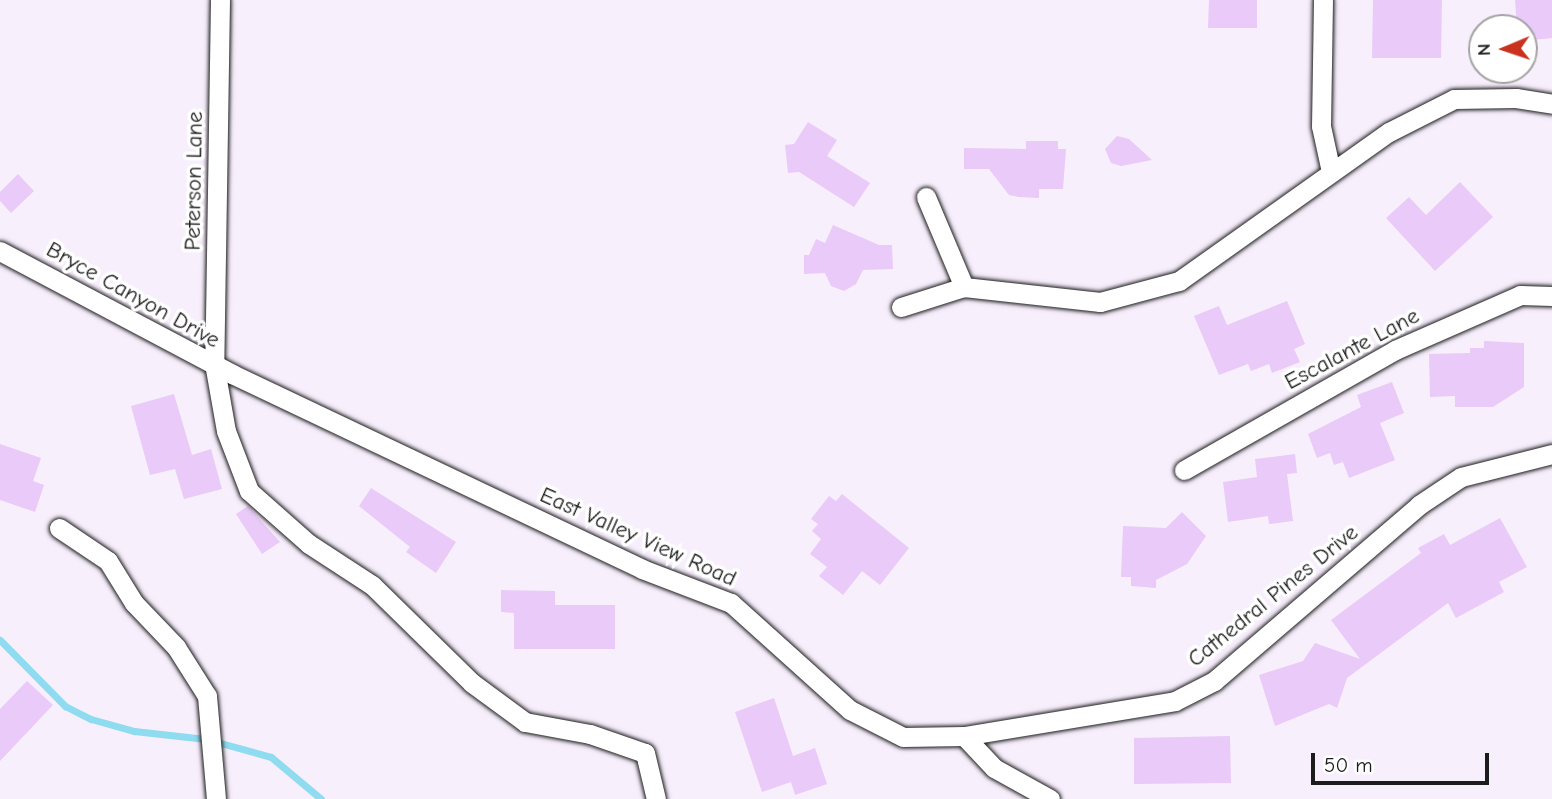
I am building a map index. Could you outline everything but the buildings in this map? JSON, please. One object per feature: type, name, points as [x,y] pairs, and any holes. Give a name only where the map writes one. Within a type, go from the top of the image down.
[{"type":"street","name":"Peterson Lane","points":[[215,363],[220,0]]},
{"type":"street","points":[[1323,0],[1321,126],[1331,172]]},
{"type":"street","points":[[901,307],[964,287],[1100,302],[1179,281],[1389,132],[1454,99],[1516,98],[1552,104]]},
{"type":"street","points":[[926,197],[964,287]]},
{"type":"street","name":"Bryce Canyon Drive","points":[[0,251],[215,363],[226,431],[249,491],[309,544],[372,585],[472,683],[525,722],[590,734],[645,753],[656,799]]},
{"type":"street","name":"Escalante Lane","points":[[1184,470],[1395,350],[1520,295],[1552,296]]},
{"type":"street","name":"East Valley View Road","points":[[215,363],[642,569],[731,603],[850,710],[903,737],[964,736]]},
{"type":"street","name":"Cathedral Pines Drive","points":[[964,736],[1175,701],[1214,681],[1419,505],[1461,477],[1552,454]]},
{"type":"street","points":[[59,528],[108,561],[134,603],[176,647],[207,696],[216,799]]},
{"type":"street","points":[[964,736],[994,768],[1050,799]]},
{"type":"waterway","points":[[0,640],[65,706],[91,719],[134,731],[206,739],[271,757],[321,799]]}]
